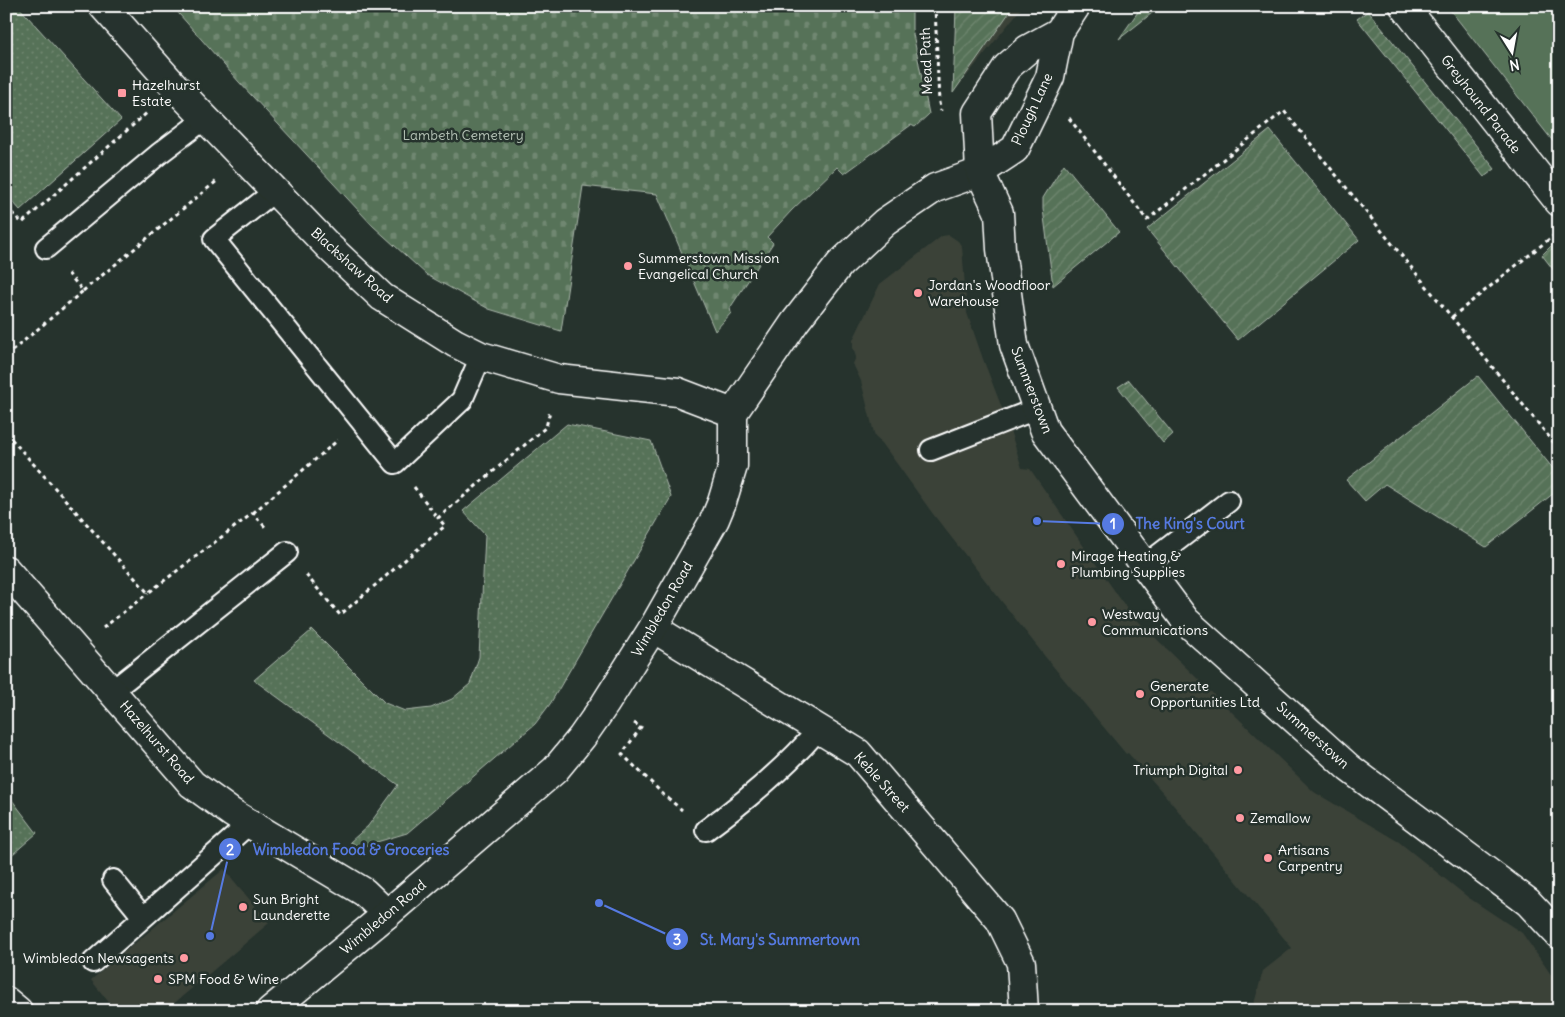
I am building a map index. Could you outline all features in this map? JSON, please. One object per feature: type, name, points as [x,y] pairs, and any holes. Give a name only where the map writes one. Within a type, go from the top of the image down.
[{"type":"street","name":"Blackshaw Road","points":[[103,6],[176,88],[329,247],[382,297],[455,343],[481,356],[559,379],[678,392],[733,413]]},
{"type":"street","name":"Plough Lane","points":[[980,172],[1015,149],[1050,77],[1059,32],[1076,6]]},
{"type":"street","name":"Greyhound Parade","points":[[1404,6],[1559,202]]},
{"type":"street","name":"Plough Lane","points":[[980,172],[977,113],[1008,67],[1028,49],[1059,32]]},
{"type":"street","name":"Summerstown","points":[[980,172],[999,213],[1001,248],[1014,344],[1045,431],[1144,566],[1186,621],[1349,768],[1528,902],[1559,934]]},
{"type":"street","points":[[733,413],[795,322],[840,264],[885,222],[935,188],[980,172]]},
{"type":"street","name":"Wimbledon Road","points":[[270,1011],[555,770],[582,737],[653,628],[715,520],[733,466],[733,413]]},
{"type":"street","name":"Hazelhurst Road","points":[[6,570],[192,784],[232,813],[364,892],[386,914]]},
{"type":"street","name":"Keble Street","points":[[653,628],[858,753],[1000,920],[1021,962],[1024,1011]]},
{"type":"street","points":[[6,1001],[18,1011]]},
{"type":"lane","points":[[46,248],[160,153],[206,118]]},
{"type":"lane","points":[[275,191],[214,239],[395,464],[462,400],[481,356]]},
{"type":"lane","points":[[931,450],[1036,409]]},
{"type":"lane","points":[[1144,566],[1229,501]]},
{"type":"lane","points":[[112,691],[286,552]]},
{"type":"lane","points":[[706,830],[730,812],[797,754],[819,729]]},
{"type":"lane","points":[[93,962],[250,823]]},
{"type":"lane","points":[[112,880],[143,917]]},
{"type":"path","name":"Mead Path","points":[[935,6],[941,114]]},
{"type":"path","points":[[22,223],[176,88]]},
{"type":"path","points":[[1064,112],[1147,220],[1284,111],[1559,449]]},
{"type":"path","points":[[6,356],[244,158]]},
{"type":"path","points":[[6,208],[46,248],[83,291]]},
{"type":"path","points":[[1452,317],[1559,231]]},
{"type":"path","points":[[254,513],[360,420]]},
{"type":"path","points":[[395,464],[438,518]]},
{"type":"path","points":[[76,650],[148,593]]},
{"type":"path","points":[[605,704],[641,728],[622,754],[664,795],[706,830]]},
{"type":"shaded area","points":[[956,6],[1023,6],[953,93]]},
{"type":"shaded area","points":[[949,235],[958,241],[962,247],[967,313],[1007,421],[1022,468],[1030,469],[1130,613],[1314,792],[1399,842],[1469,898],[1522,933],[1559,986],[1559,1011],[1252,1011],[1263,971],[1292,948],[1165,795],[1128,753],[1126,754],[1047,659],[933,514],[882,443],[875,437],[861,381],[853,364],[856,357],[853,340],[880,284],[942,236]]},
{"type":"shaded area","points":[[224,869],[269,923],[165,1011],[116,1011],[91,980]]},
{"type":"green space","points":[[6,6],[18,6],[121,120],[20,210],[6,194]]},
{"type":"green space","name":"Lambeth Cemetery","points":[[172,6],[912,6],[912,29],[929,114],[915,127],[911,125],[844,174],[837,167],[792,210],[767,237],[773,243],[730,308],[731,313],[715,331],[657,194],[583,186],[561,331],[489,309],[427,275],[373,226],[239,82]]},
{"type":"green space","points":[[1011,6],[1009,13],[953,93],[956,7]]},
{"type":"green space","points":[[1142,6],[1161,6],[1119,39]]},
{"type":"green space","points":[[1447,6],[1559,6],[1559,149]]},
{"type":"green space","points":[[1368,11],[1495,169],[1484,177],[1357,19]]},
{"type":"green space","points":[[1270,130],[1359,240],[1238,340],[1147,229]]},
{"type":"green space","points":[[1064,164],[1119,232],[1053,286],[1043,198]]},
{"type":"green space","points":[[1553,244],[1559,252],[1559,277],[1542,255]]},
{"type":"green space","points":[[1478,376],[1559,476],[1559,489],[1486,547],[1385,484],[1365,501],[1346,480]]},
{"type":"green space","points":[[1129,380],[1173,434],[1163,443],[1118,387]]},
{"type":"green space","points":[[567,424],[651,441],[671,497],[550,704],[535,724],[407,833],[360,847],[350,842],[368,826],[398,785],[254,680],[312,630],[385,703],[405,711],[431,708],[452,699],[470,684],[479,657],[485,535],[463,511]]},
{"type":"green space","points":[[6,792],[37,833],[6,860]]},
{"type":"place","name":"Hazelhurst Estate","points":[[122,93]]},
{"type":"place","name":"Summerstown Mission Evangelical Church","points":[[628,266]]},
{"type":"place","name":"Jordan's Woodfloor Warehouse","points":[[918,293]]},
{"type":"place","name":"The King's Court","points":[[1037,521]]},
{"type":"place","name":"Mirage Heating & Plumbing Supplies","points":[[1061,564]]},
{"type":"place","name":"Westway Communications","points":[[1092,622]]},
{"type":"place","name":"Generate Opportunities Ltd","points":[[1140,694]]},
{"type":"place","name":"Triumph Digital","points":[[1238,770]]},
{"type":"place","name":"Zemallow","points":[[1240,818]]},
{"type":"place","name":"Artisans Carpentry","points":[[1268,858]]},
{"type":"place","name":"St. Mary's Summertown","points":[[599,903]]},
{"type":"place","name":"Sun Bright Launderette","points":[[243,907]]},
{"type":"place","name":"Wimbledon Food & Groceries","points":[[210,936]]},
{"type":"place","name":"Wimbledon Newsagents","points":[[184,958]]},
{"type":"place","name":"SPM Food & Wine","points":[[158,979]]}]
